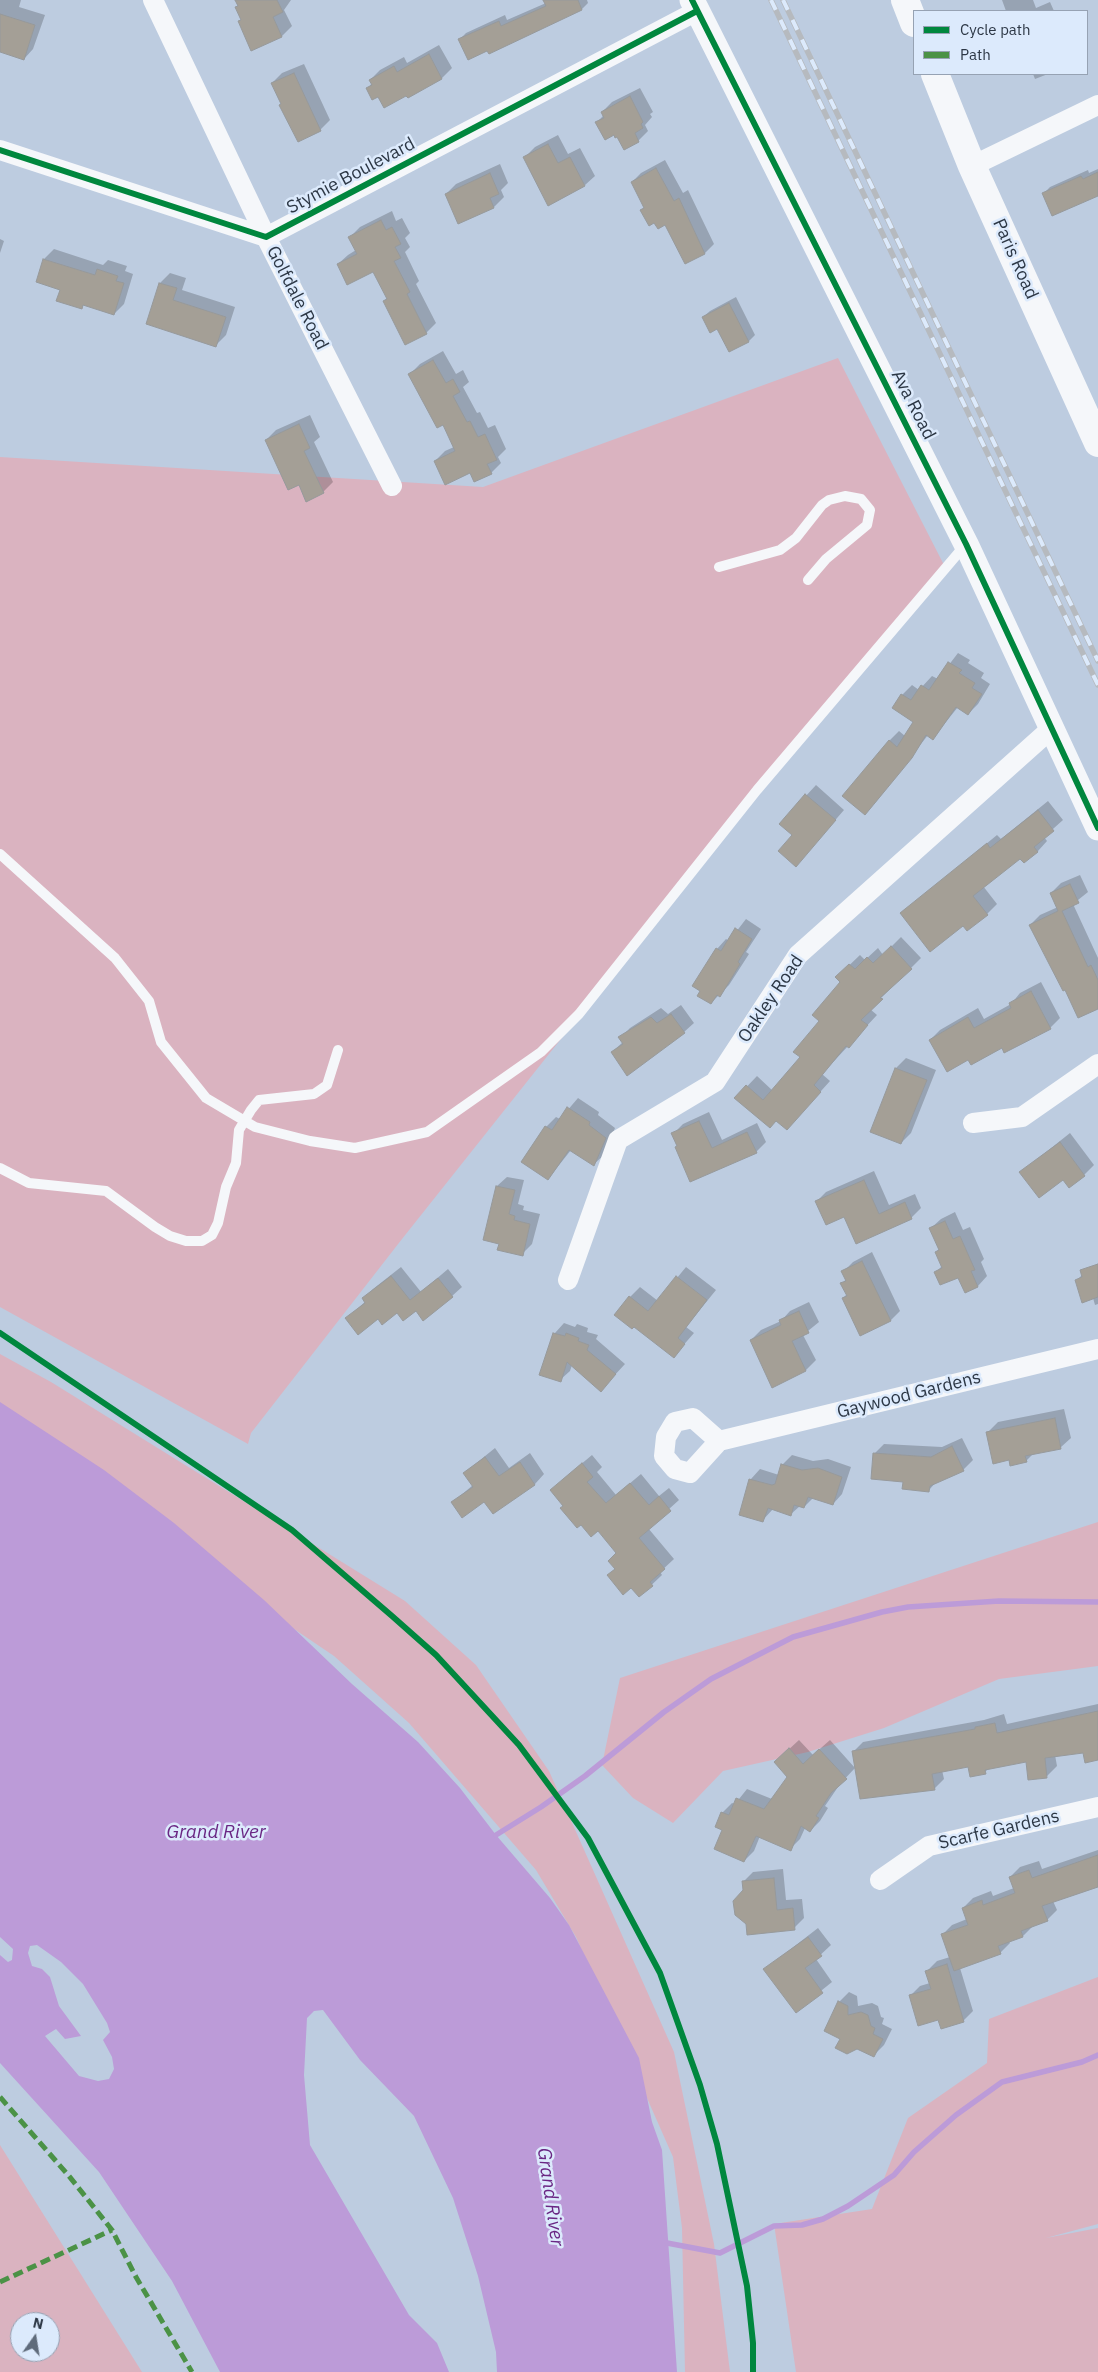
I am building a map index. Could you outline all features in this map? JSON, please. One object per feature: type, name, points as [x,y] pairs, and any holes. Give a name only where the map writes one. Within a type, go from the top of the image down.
[{"type":"main road","points":[[905,0],[913,20]]},
{"type":"main road","name":"Paris Road","points":[[935,75],[972,166],[1098,443]]},
{"type":"street","name":"Golfdale Road","points":[[152,0],[266,237],[392,486]]},
{"type":"street","name":"Stymie Boulevard","points":[[266,237],[695,5]]},
{"type":"street","name":"Ava Road","points":[[695,5],[966,544],[1098,828]]},
{"type":"street","points":[[972,166],[1098,105]]},
{"type":"street","points":[[0,150],[266,237]]},
{"type":"street","name":"Oakley Road","points":[[568,1280],[618,1140],[715,1082],[798,955],[1052,728]]},
{"type":"street","points":[[973,1123],[1022,1117],[1098,1064]]},
{"type":"street","name":"Gaywood Gardens","points":[[719,1441],[1098,1350]]},
{"type":"street","name":"Scarfe Gardens","points":[[880,1880],[929,1846],[1098,1808]]},
{"type":"lane","points":[[719,567],[780,550],[796,538],[822,505],[829,500],[845,496],[865,502],[870,515],[864,529],[826,559],[808,580]]},
{"type":"lane","points":[[0,854],[115,958],[149,1001],[162,1042],[206,1098],[255,1127],[355,1148],[399,1140],[426,1132],[541,1052],[579,1014],[757,790],[966,544]]},
{"type":"lane","points":[[0,1168],[28,1183],[106,1191],[170,1236],[186,1241],[202,1241],[212,1235],[218,1222],[226,1187],[236,1163],[239,1130],[245,1121],[260,1100],[314,1094],[327,1085],[338,1050]]},
{"type":"shaded area","points":[[838,358],[944,565],[758,791],[402,1239],[251,1433],[248,1444],[0,1307],[0,457],[483,487]]},
{"type":"shaded area","points":[[0,1354],[51,1382],[405,1601],[476,1665],[549,1771],[674,2052],[714,2244],[730,2372],[685,2372],[682,2228],[673,2157],[576,1937],[536,1870],[409,1723],[334,1656],[93,1493],[0,1417]]},
{"type":"shaded area","points":[[1098,1522],[1098,1666],[999,1679],[884,1728],[808,1752],[723,1771],[673,1823],[633,1798],[602,1765],[620,1678]]},
{"type":"shaded area","points":[[1098,1977],[1098,2224],[1046,2238],[1098,2228],[1098,2372],[796,2372],[774,2224],[872,2209],[908,2118],[987,2063],[989,2019]]},
{"type":"shaded area","points":[[0,2145],[142,2372],[0,2372]]},
{"type":"water","name":"Grand River","points":[[0,1402],[104,1470],[174,1523],[264,1600],[352,1684],[418,1742],[460,1788],[496,1835],[550,1898],[569,1925],[639,2058],[652,2122],[662,2150],[677,2372],[497,2372],[496,2352],[478,2276],[453,2198],[414,2116],[360,2060],[323,2010],[314,2011],[307,2018],[304,2075],[310,2145],[409,2315],[437,2343],[449,2372],[220,2372],[172,2281],[99,2172],[0,2063],[0,1955],[8,1962],[12,1960],[13,1949],[0,1937]],"holes":[[[37,1945],[61,1962],[83,1984],[107,2023],[110,2032],[103,2040],[112,2057],[114,2069],[109,2079],[98,2081],[79,2076],[45,2036],[56,2029],[65,2039],[81,2036],[59,2006],[50,1977],[42,1969],[32,1966],[28,1953],[30,1946]]]},
{"type":"building","points":[[235,0],[277,0],[283,12],[273,17],[282,37],[251,51],[238,21],[241,20],[235,7],[238,6]]},
{"type":"building","points":[[543,0],[578,0],[582,10],[489,54],[487,51],[468,60],[458,39],[499,21],[501,26],[546,6]]},
{"type":"building","points":[[0,14],[35,25],[24,60],[0,52]]},
{"type":"building","points":[[429,54],[442,79],[408,98],[406,96],[384,108],[378,97],[372,100],[366,88],[372,85],[369,80],[394,66],[397,72]]},
{"type":"building","points":[[294,73],[321,131],[298,142],[279,105],[281,104],[271,83]]},
{"type":"building","points":[[630,96],[643,122],[641,124],[643,128],[635,133],[639,142],[624,150],[614,135],[605,140],[595,122],[604,118],[601,112]]},
{"type":"building","points":[[548,144],[558,163],[570,157],[585,186],[548,206],[523,157]]},
{"type":"building","points":[[656,168],[674,201],[679,198],[705,254],[685,264],[665,225],[658,229],[654,223],[649,226],[640,210],[644,208],[631,182]]},
{"type":"building","points":[[1098,172],[1098,196],[1052,216],[1042,193],[1081,176],[1083,179]]},
{"type":"building","points":[[490,173],[499,194],[490,198],[494,208],[458,224],[445,194]]},
{"type":"building","points":[[381,220],[386,230],[392,227],[401,244],[395,247],[401,258],[394,261],[410,292],[407,294],[427,334],[405,345],[383,301],[387,299],[373,272],[347,285],[337,264],[357,254],[348,237]]},
{"type":"building","points":[[43,259],[95,275],[97,269],[118,276],[116,281],[124,283],[114,315],[83,305],[82,309],[56,301],[60,290],[36,282]]},
{"type":"building","points":[[159,283],[177,288],[173,300],[226,317],[216,347],[146,324]]},
{"type":"building","points":[[729,303],[749,342],[729,352],[717,329],[710,333],[702,317]]},
{"type":"building","points":[[433,360],[446,383],[453,379],[460,392],[453,396],[467,422],[470,421],[478,437],[485,434],[497,460],[487,464],[492,474],[474,482],[470,473],[445,485],[434,461],[455,451],[443,425],[437,428],[408,374]]},
{"type":"building","points":[[299,424],[310,448],[304,451],[324,493],[306,502],[299,485],[288,490],[265,440]]},
{"type":"building","points":[[948,662],[962,670],[959,673],[975,683],[972,688],[982,694],[968,715],[956,707],[933,740],[926,735],[912,758],[865,815],[842,796],[889,740],[897,747],[913,722],[892,708],[901,694],[911,700],[921,685],[929,690]]},
{"type":"building","points":[[805,794],[836,820],[796,867],[778,851],[792,835],[779,824]]},
{"type":"building","points":[[1038,810],[1054,831],[1034,847],[1038,852],[1024,863],[1020,859],[973,896],[988,915],[967,931],[963,926],[930,952],[900,913],[987,843],[990,848]]},
{"type":"building","points":[[1070,884],[1079,903],[1062,911],[1088,967],[1091,965],[1098,980],[1098,1009],[1078,1018],[1065,990],[1063,991],[1029,925],[1058,911],[1050,893]]},
{"type":"building","points":[[735,928],[752,939],[738,962],[740,964],[720,997],[717,995],[711,1004],[697,996],[700,991],[692,986],[716,948],[721,951]]},
{"type":"building","points":[[891,946],[912,969],[880,998],[883,999],[861,1020],[868,1025],[849,1048],[846,1046],[814,1085],[821,1092],[787,1130],[776,1121],[770,1128],[734,1098],[746,1085],[763,1100],[800,1057],[793,1052],[819,1021],[812,1015],[840,982],[835,977],[849,964],[855,969],[867,957],[873,963]]},
{"type":"building","points":[[1031,991],[1051,1029],[1004,1053],[1002,1048],[971,1065],[968,1060],[947,1072],[929,1040],[968,1017],[974,1028],[1011,1008],[1009,1003]]},
{"type":"building","points":[[671,1014],[685,1033],[627,1076],[611,1052],[623,1044],[618,1037],[651,1017],[657,1023]]},
{"type":"building","points":[[895,1068],[927,1080],[901,1144],[870,1132]]},
{"type":"building","points":[[567,1107],[590,1122],[589,1125],[606,1138],[594,1166],[569,1150],[548,1180],[521,1162],[545,1126],[552,1130]]},
{"type":"building","points":[[699,1121],[712,1148],[747,1132],[757,1153],[690,1182],[671,1133]]},
{"type":"building","points":[[1060,1142],[1085,1176],[1069,1188],[1063,1180],[1039,1198],[1019,1172]]},
{"type":"building","points":[[864,1180],[879,1214],[905,1202],[912,1219],[856,1244],[844,1217],[826,1225],[815,1201]]},
{"type":"building","points":[[496,1186],[515,1190],[509,1214],[515,1216],[514,1220],[530,1224],[523,1256],[497,1250],[499,1244],[483,1240]]},
{"type":"building","points":[[945,1221],[953,1239],[960,1236],[975,1270],[971,1271],[978,1287],[965,1293],[958,1278],[940,1285],[934,1272],[942,1268],[935,1252],[939,1250],[929,1228]]},
{"type":"building","points":[[862,1261],[891,1321],[860,1336],[842,1298],[847,1296],[840,1283],[846,1281],[841,1271]]},
{"type":"building","points":[[1098,1264],[1098,1297],[1082,1303],[1075,1280],[1082,1277],[1080,1270]]},
{"type":"building","points":[[391,1276],[410,1300],[438,1278],[453,1297],[423,1321],[416,1311],[403,1321],[397,1313],[382,1325],[378,1319],[358,1335],[345,1318],[365,1303],[362,1298]]},
{"type":"building","points":[[676,1276],[707,1300],[678,1338],[685,1344],[674,1358],[634,1327],[632,1329],[614,1315],[629,1296],[648,1311]]},
{"type":"building","points":[[799,1311],[809,1333],[792,1341],[806,1371],[772,1388],[750,1340],[781,1325],[779,1320]]},
{"type":"building","points":[[553,1333],[565,1336],[566,1333],[579,1338],[578,1341],[589,1345],[587,1350],[616,1374],[601,1392],[567,1362],[561,1382],[539,1375]]},
{"type":"building","points":[[1055,1418],[1061,1449],[1025,1456],[1027,1462],[1010,1466],[1009,1460],[993,1464],[986,1432]]},
{"type":"building","points":[[952,1446],[964,1471],[930,1486],[929,1492],[902,1489],[903,1482],[871,1479],[873,1453],[931,1457]]},
{"type":"building","points":[[485,1457],[499,1476],[520,1462],[535,1485],[493,1514],[484,1502],[462,1518],[451,1502],[473,1487],[463,1473]]},
{"type":"building","points":[[582,1463],[593,1477],[587,1482],[606,1503],[630,1483],[649,1505],[659,1496],[671,1511],[639,1538],[665,1569],[650,1582],[653,1586],[639,1597],[631,1588],[623,1595],[607,1575],[615,1569],[608,1561],[616,1553],[598,1531],[591,1537],[581,1525],[577,1528],[560,1508],[563,1506],[550,1490]]},
{"type":"building","points":[[781,1464],[802,1470],[818,1468],[842,1477],[833,1505],[808,1497],[804,1508],[794,1505],[791,1516],[768,1508],[763,1522],[739,1515],[749,1479],[772,1485],[775,1484]]},
{"type":"building","points":[[1098,1711],[1098,1760],[1085,1763],[1083,1753],[1045,1758],[1047,1778],[1028,1780],[1026,1762],[985,1770],[986,1774],[970,1777],[968,1767],[932,1774],[935,1790],[860,1799],[852,1751],[975,1729],[975,1727],[995,1723],[997,1733]]},
{"type":"building","points":[[789,1748],[803,1764],[819,1749],[847,1779],[831,1793],[816,1816],[819,1818],[810,1832],[801,1826],[791,1851],[756,1836],[744,1862],[714,1849],[722,1830],[715,1827],[721,1812],[729,1815],[736,1798],[764,1809],[787,1777],[774,1762]]},
{"type":"building","points":[[1098,1855],[1098,1887],[1042,1906],[1048,1921],[1021,1931],[1023,1937],[998,1946],[1001,1954],[954,1971],[941,1934],[968,1925],[962,1908],[982,1900],[983,1905],[1015,1893],[1009,1877],[1029,1870],[1032,1878]]},
{"type":"building","points":[[774,1878],[777,1910],[793,1908],[795,1930],[747,1935],[746,1924],[735,1915],[733,1901],[743,1890],[742,1881]]},
{"type":"building","points":[[808,1937],[822,1956],[805,1968],[823,1993],[796,2013],[763,1969]]},
{"type":"building","points":[[947,1964],[964,2022],[941,2029],[938,2020],[918,2026],[909,1995],[931,1989],[925,1971]]},
{"type":"building","points":[[838,2001],[848,2006],[848,2015],[861,2012],[868,2015],[871,2026],[875,2028],[873,2034],[883,2039],[874,2057],[857,2049],[847,2054],[835,2048],[840,2039],[824,2031]]},
{"type":"waterway","points":[[496,1835],[541,1807],[585,1776],[664,1712],[711,1679],[793,1637],[882,1612],[908,1607],[999,1601],[1098,1602]]},
{"type":"waterway","points":[[667,2243],[720,2253],[774,2226],[802,2225],[823,2219],[848,2206],[894,2175],[914,2152],[956,2115],[1002,2082],[1082,2062],[1098,2055]]},
{"type":"railway","points":[[771,0],[1098,685]]},
{"type":"railway","points":[[783,0],[1098,661]]},
{"type":"marked path","points":[[0,2097],[69,2176],[112,2230],[136,2277],[192,2372]]},
{"type":"marked path","points":[[0,2282],[112,2230]]},
{"type":"cycle path","points":[[692,0],[966,544],[1098,828]]},
{"type":"cycle path","points":[[0,150],[266,237],[697,11]]},
{"type":"cycle path","points":[[0,1333],[292,1530],[436,1655],[519,1745],[588,1838],[660,1973],[700,2085],[717,2144],[747,2286],[753,2343],[753,2372]]}]
